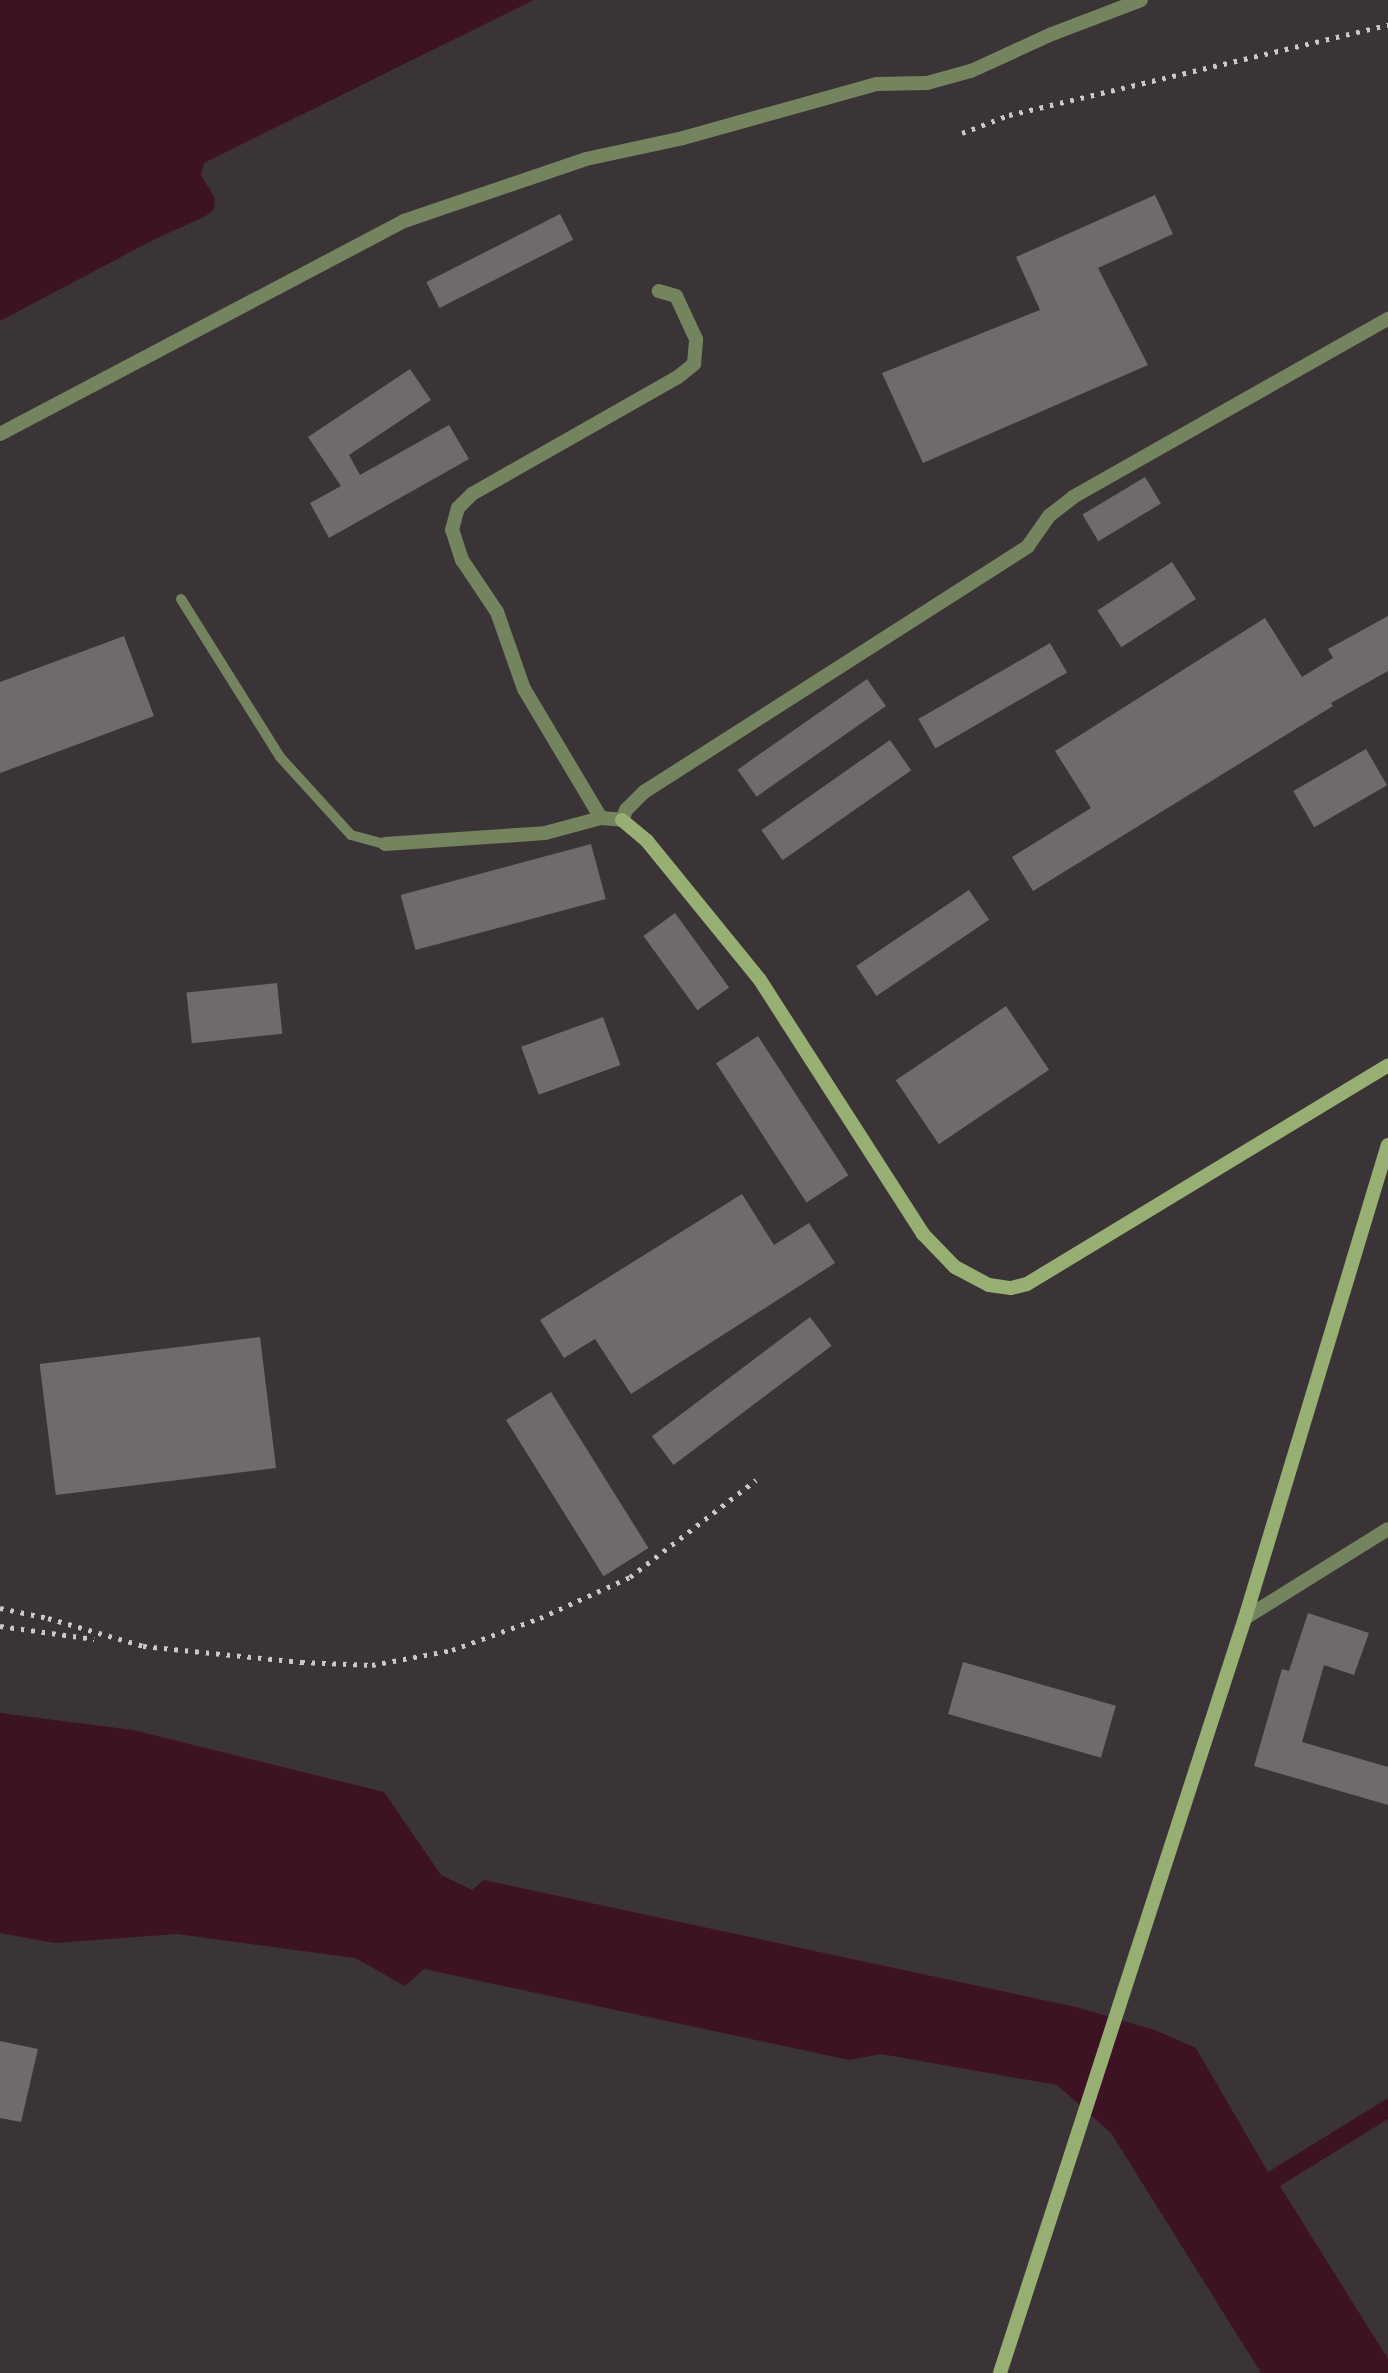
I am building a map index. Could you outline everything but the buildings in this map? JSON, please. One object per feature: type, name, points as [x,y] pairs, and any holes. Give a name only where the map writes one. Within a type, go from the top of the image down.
[{"type":"main road","points":[[622,820],[647,841],[760,980],[923,1234],[955,1267],[989,1285],[1011,1288],[1027,1284],[1388,1065]]},
{"type":"main road","points":[[1000,2373],[1123,1986],[1245,1618],[1388,1145]]},
{"type":"street","points":[[0,434],[404,221],[586,159],[683,138],[877,84],[927,83],[971,71],[1052,34],[1142,0]]},
{"type":"street","points":[[601,818],[524,689],[497,611],[463,560],[452,530],[458,508],[472,494],[678,377],[694,364],[696,340],[676,296],[659,291]]},
{"type":"street","points":[[385,844],[545,833],[601,818],[622,820],[626,810],[644,792],[1028,545],[1049,516],[1073,497],[1388,319]]},
{"type":"street","points":[[1245,1618],[1388,1529]]},
{"type":"lane","points":[[181,599],[280,757],[351,835],[385,844]]},
{"type":"shaded area","points":[[0,0],[534,0],[204,163],[201,175],[215,198],[214,209],[206,216],[153,240],[0,321]]},
{"type":"shaded area","points":[[0,1713],[133,1730],[384,1792],[441,1875],[472,1890],[484,1880],[1076,2007],[1155,2030],[1196,2048],[1268,2172],[1388,2098],[1388,2119],[1280,2186],[1388,2359],[1388,2373],[1261,2373],[1111,2133],[1057,2085],[881,2054],[849,2060],[424,1969],[405,1986],[355,1958],[177,1934],[55,1943],[0,1933]]},
{"type":"railway","points":[[962,133],[1009,115],[1388,25]]},
{"type":"railway","points":[[0,1608],[48,1618],[143,1646],[301,1662],[372,1665],[452,1650],[540,1618],[630,1577],[756,1480]]},
{"type":"railway","points":[[0,1626],[94,1639]]}]
